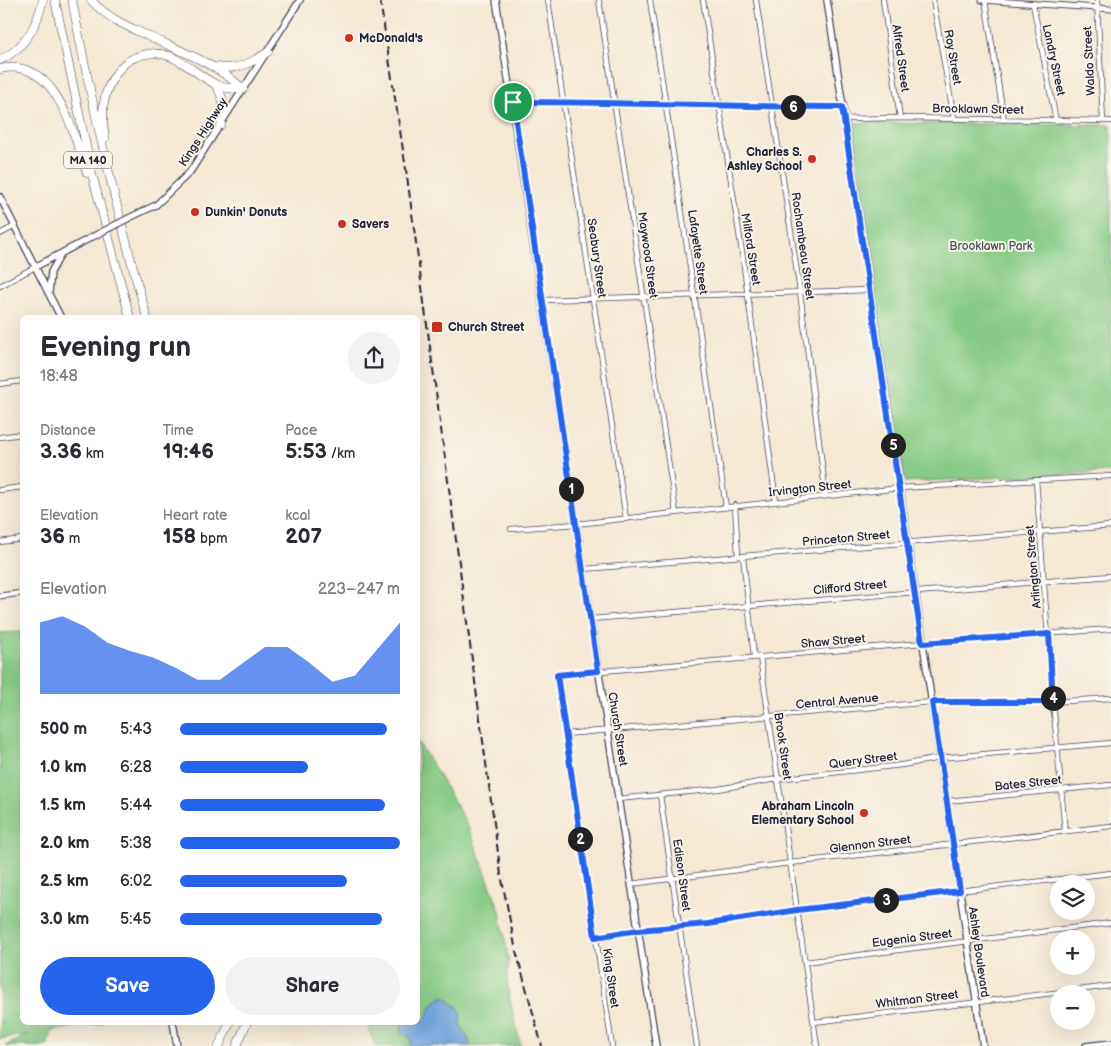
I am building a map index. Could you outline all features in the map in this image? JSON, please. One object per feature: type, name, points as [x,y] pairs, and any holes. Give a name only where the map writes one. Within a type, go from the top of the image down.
[{"type":"highway","points":[[0,60],[17,50],[29,36],[37,20],[43,0]]},
{"type":"highway","name":"MA 140","points":[[55,0],[77,111],[100,208],[129,315]]},
{"type":"highway","name":"MA 140","points":[[72,0],[112,190],[146,315]]},
{"type":"highway","points":[[91,0],[104,13],[120,23],[212,66],[229,76],[243,89]]},
{"type":"highway","points":[[212,66],[229,68],[243,66],[268,52]]},
{"type":"highway","points":[[112,190],[102,119],[107,91],[117,71],[130,60],[138,56],[161,53],[182,62],[215,84],[226,88],[243,89]]},
{"type":"highway","points":[[0,69],[18,68],[32,72],[42,79],[54,94],[70,120],[100,208]]},
{"type":"highway","points":[[215,84],[223,99],[224,110],[221,125]]},
{"type":"highway","points":[[219,1046],[229,1025]]},
{"type":"highway","points":[[237,1046],[246,1025]]},
{"type":"main road","name":"Kings Highway","points":[[36,268],[156,205],[182,181],[194,167],[300,0]]},
{"type":"main road","name":"Church Street","points":[[496,0],[656,1046]]},
{"type":"main road","name":"Ashley Boulevard","points":[[827,0],[983,1046]]},
{"type":"main road","points":[[0,197],[59,315]]},
{"type":"main road","points":[[49,295],[51,272],[61,254]]},
{"type":"main road","points":[[174,1025],[177,1046]]},
{"type":"main road","points":[[1086,1046],[1111,1043]]},
{"type":"street","name":"Seabury Street","points":[[548,0],[626,519]]},
{"type":"street","name":"Maywood Street","points":[[599,0],[676,512]]},
{"type":"street","name":"Lafayette Street","points":[[650,0],[726,506]]},
{"type":"street","name":"Milford Street","points":[[703,0],[748,294],[776,502]]},
{"type":"street","name":"Rochambeau Street","points":[[756,0],[800,292],[826,496]]},
{"type":"street","name":"Alfred Street","points":[[883,0],[900,118]]},
{"type":"street","name":"Roy Street","points":[[933,0],[954,118]]},
{"type":"street","points":[[1004,120],[984,0],[1032,4],[1048,2],[1111,9]]},
{"type":"street","name":"Waldo Street","points":[[1097,0],[1103,121]]},
{"type":"street","name":"Landry Street","points":[[1032,4],[1056,121]]},
{"type":"street","points":[[513,102],[614,102],[718,106],[842,107]]},
{"type":"street","name":"Brooklawn Street","points":[[844,119],[954,118],[1111,121]]},
{"type":"street","points":[[0,234],[15,226]]},
{"type":"street","points":[[0,286],[36,268]]},
{"type":"street","points":[[542,300],[870,290]]},
{"type":"street","points":[[0,384],[20,381]]},
{"type":"street","points":[[0,437],[20,434]]},
{"type":"street","name":"Irvington Street","points":[[512,529],[626,519],[726,506],[900,488],[1111,476]]},
{"type":"street","name":"Arlington Street","points":[[1036,480],[1053,702],[1066,831]]},
{"type":"street","points":[[0,490],[20,487]]},
{"type":"street","points":[[735,506],[754,657]]},
{"type":"street","name":"Princeton Street","points":[[584,569],[1111,526]]},
{"type":"street","points":[[0,542],[20,539]]},
{"type":"street","name":"Clifford Street","points":[[591,619],[1111,576]]},
{"type":"street","points":[[0,596],[20,593]]},
{"type":"street","name":"Shaw Street","points":[[557,675],[922,643],[1111,629]]},
{"type":"street","name":"Brook Street","points":[[760,657],[762,682],[769,716],[818,1046]]},
{"type":"street","name":"King Street","points":[[557,675],[612,1046]]},
{"type":"street","name":"Central Avenue","points":[[565,734],[932,702],[1053,702],[1111,698]]},
{"type":"street","name":"Query Street","points":[[618,798],[718,789],[902,765],[940,758],[1111,743]]},
{"type":"street","name":"Bates Street","points":[[947,801],[1111,785]]},
{"type":"street","name":"Edison Street","points":[[660,795],[697,1046]]},
{"type":"street","name":"Glennon Street","points":[[631,884],[790,863],[1111,826]]},
{"type":"street","points":[[595,937],[638,930],[708,924],[797,910],[1111,873]]},
{"type":"street","name":"Eugenia Street","points":[[805,962],[1111,923]]},
{"type":"street","name":"Whitman Street","points":[[814,1022],[1111,986]]},
{"type":"green space","name":"Brooklawn Park","points":[[853,123],[1111,125],[1111,472],[905,482],[875,288]]},
{"type":"green space","points":[[20,632],[20,1025],[90,1025],[51,1031],[47,1046],[5,1046],[29,1034],[0,1039],[0,633]]},
{"type":"green space","points":[[420,745],[468,826],[500,911],[509,962],[507,975],[509,996],[521,1046],[469,1046],[469,1042],[460,1024],[458,1007],[444,996],[433,1003],[426,1019],[420,1021]]},
{"type":"green space","points":[[368,1025],[402,1025],[402,1032],[411,1039],[410,1046],[375,1046]]},
{"type":"water","points":[[444,996],[461,1011],[460,1024],[470,1042],[469,1046],[410,1046],[411,1039],[402,1032],[402,1025],[420,1025],[420,1021],[426,1019],[433,1003]]},
{"type":"railway","points":[[380,0],[407,176],[501,875],[516,951],[542,1046]]},
{"type":"place","name":"McDonald's","points":[[349,38]]},
{"type":"place","name":"Charles S. Ashley School","points":[[812,159]]},
{"type":"place","name":"Dunkin' Donuts","points":[[195,212]]},
{"type":"place","name":"Savers","points":[[342,224]]},
{"type":"place","name":"Church Street","points":[[437,327]]},
{"type":"place","name":"Abraham Lincoln Elementary School","points":[[864,813]]},
{"type":"route","points":[[513,102],[614,102],[772,107],[842,107],[922,643],[1049,634],[1053,702],[932,702],[960,891],[797,910],[708,924],[638,930],[595,937],[557,675],[598,671],[513,102]]}]
